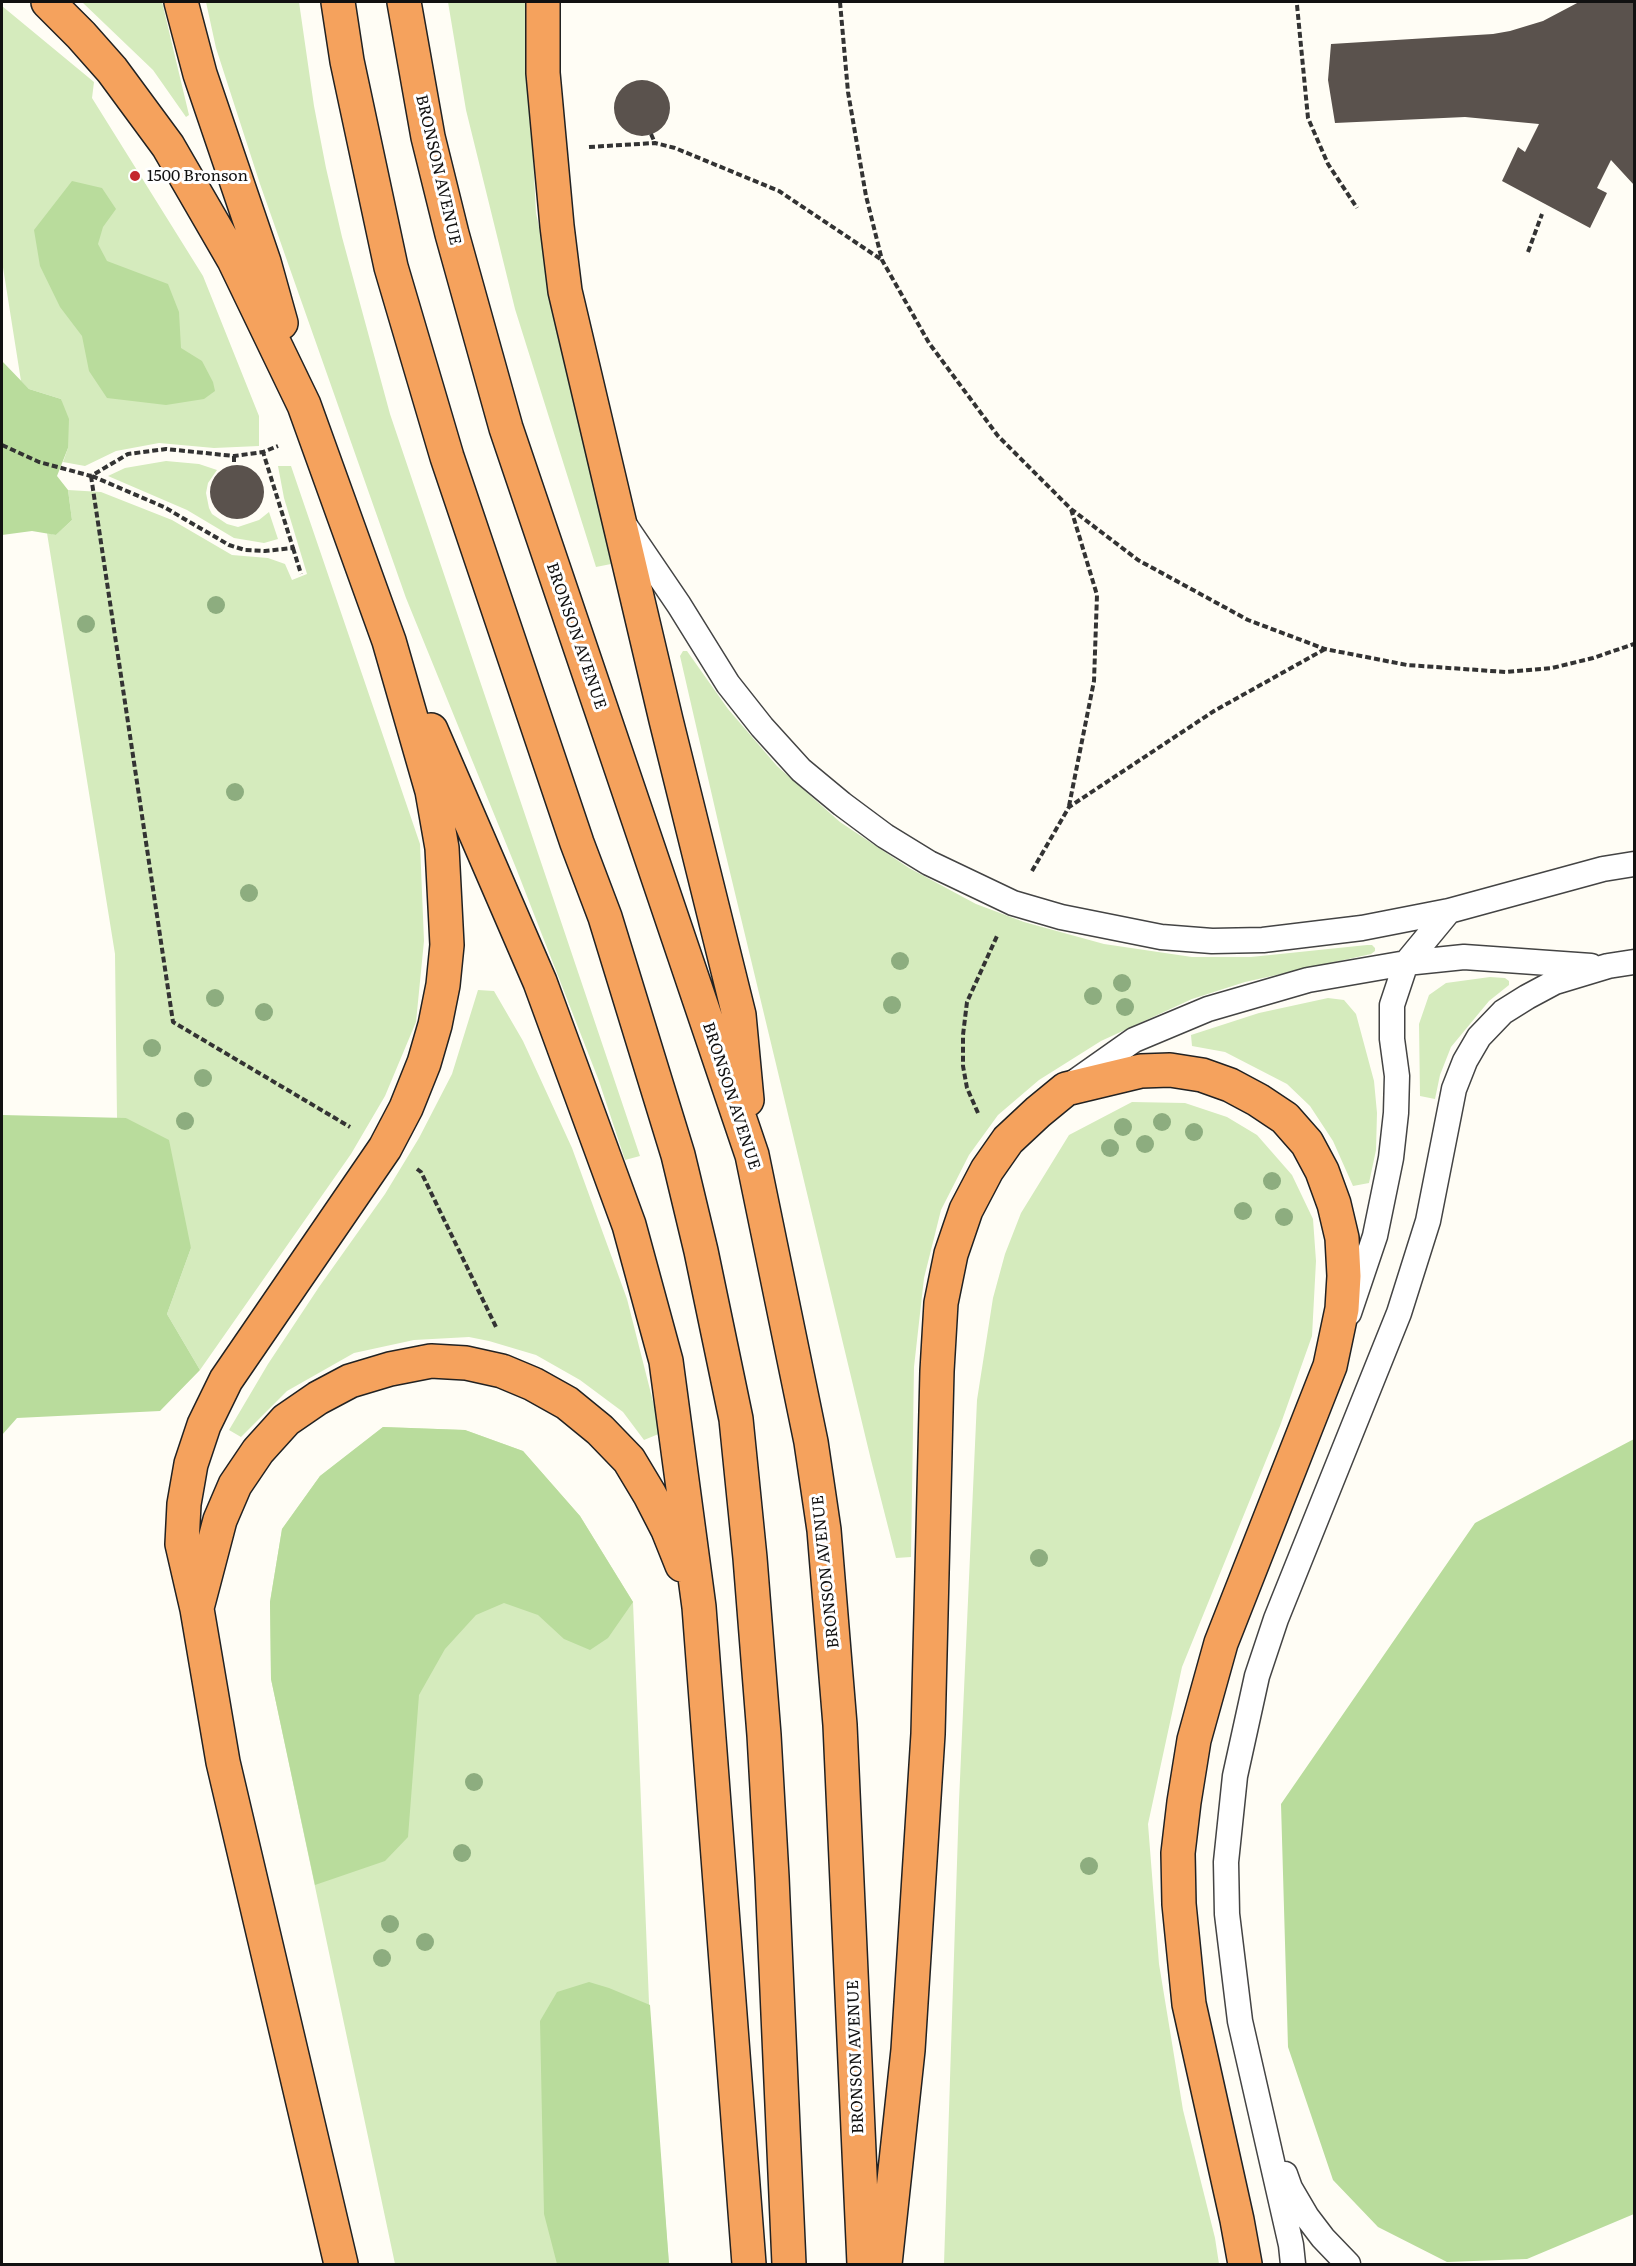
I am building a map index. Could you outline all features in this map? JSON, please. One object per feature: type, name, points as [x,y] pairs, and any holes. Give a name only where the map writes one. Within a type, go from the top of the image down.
[{"type":"highway","points":[[48,2],[81,35],[125,87],[168,146],[234,260],[310,419]]},
{"type":"highway","points":[[181,2],[200,74],[264,262],[310,419],[389,641],[432,791],[442,848],[447,945],[443,985],[424,1064],[406,1108],[385,1148],[226,1380],[204,1425],[191,1464],[184,1504],[182,1544],[197,1609],[223,1762],[341,2265]]},
{"type":"highway","points":[[338,2],[354,94],[394,278],[447,458],[577,843],[605,917],[678,1155],[701,1251],[736,1419],[764,1735],[789,2265]]},
{"type":"highway","name":"BRONSON AVENUE","points":[[404,2],[428,137],[458,256],[506,428],[752,1155],[811,1442],[824,1530],[842,1749],[864,2265]]},
{"type":"highway","points":[[543,2],[543,73],[565,291],[739,1015],[752,1155]]},
{"type":"highway","points":[[389,641],[449,768],[540,982],[629,1225],[666,1361],[699,1607],[748,2265]]},
{"type":"highway","points":[[885,2265],[908,2050],[927,1746],[937,1371],[941,1303],[951,1254],[966,1210],[987,1170],[1008,1140],[1066,1089],[1141,1071],[1202,1075],[1230,1085],[1258,1100],[1285,1119],[1307,1143],[1322,1171],[1334,1204],[1342,1238],[1344,1276],[1342,1309],[1330,1366],[1221,1643],[1194,1740],[1179,1843],[1179,1904],[1189,2004],[1245,2265]]},
{"type":"highway","points":[[197,1609],[220,1520],[235,1485],[258,1451],[286,1420],[318,1398],[350,1381],[390,1369],[431,1361],[466,1363],[502,1371],[533,1384],[567,1403],[600,1430],[629,1460],[650,1495],[668,1530],[699,1607]]},
{"type":"lane","points":[[619,517],[679,605],[728,684],[762,727],[801,770],[885,836],[929,863],[1013,903],[1108,928],[1161,937],[1212,941],[1263,940],[1362,928],[1449,911],[1603,869],[1635,864]]},
{"type":"lane","points":[[1330,1366],[1375,1236],[1388,1170],[1396,1113],[1397,1076],[1392,1040],[1392,1005],[1406,963],[1449,911]]},
{"type":"lane","points":[[1066,1089],[1134,1041],[1208,1009],[1308,980],[1406,963],[1464,957],[1608,966]]},
{"type":"lane","points":[[1293,2265],[1291,2245],[1250,2064],[1232,1971],[1227,1914],[1226,1862],[1235,1776],[1257,1676],[1276,1619],[1399,1313],[1428,1221],[1454,1089],[1466,1061],[1479,1037],[1503,1012],[1555,982],[1608,966],[1635,962]]},
{"type":"lane","points":[[1250,2064],[1290,2188],[1323,2238],[1348,2265]]},
{"type":"path","points":[[840,2],[848,92],[866,196],[882,260],[928,343],[998,436],[1071,508],[1138,560],[1248,620],[1325,649],[1407,665],[1506,672],[1552,668],[1635,644]]},
{"type":"path","points":[[1297,5],[1308,118],[1328,164],[1357,208]]},
{"type":"path","points":[[651,135],[655,143]]},
{"type":"path","points":[[550,151],[655,143],[675,148],[779,191],[882,260]]},
{"type":"path","points":[[1528,252],[1542,214]]},
{"type":"path","points":[[91,476],[128,454],[166,449],[234,456],[263,452],[310,419]]},
{"type":"path","points":[[2,445],[39,462],[91,476],[164,507],[229,545],[245,550],[265,551],[293,548]]},
{"type":"path","points":[[263,452],[301,574]]},
{"type":"path","points":[[234,456],[234,465]]},
{"type":"path","points":[[91,476],[173,1022],[385,1148],[421,1172],[501,1337]]},
{"type":"path","points":[[1008,1140],[976,1111],[967,1088],[963,1066],[963,1035],[967,1002],[1013,903],[1069,807],[1094,681],[1097,595],[1071,508]]},
{"type":"path","points":[[1069,807],[1214,711],[1325,649]]},
{"type":"green space","points":[[82,2],[162,2],[189,115],[186,117],[153,70]]},
{"type":"green space","points":[[206,2],[299,2],[314,106],[326,168],[342,237],[390,414],[640,1156],[625,1160],[599,1081],[516,868],[406,598],[260,184],[216,48]]},
{"type":"green space","points":[[448,2],[525,2],[536,213],[611,564],[596,567],[515,309],[466,110]]},
{"type":"green space","points":[[2,6],[94,82],[92,98],[203,276],[259,416],[259,446],[214,448],[159,443],[116,451],[85,466],[63,462],[68,448],[61,399],[29,389],[21,381],[2,261]]},
{"type":"green space","points":[[72,181],[102,188],[116,209],[103,227],[98,244],[107,261],[168,284],[179,312],[181,348],[202,361],[213,382],[215,391],[204,399],[166,405],[107,398],[89,371],[82,336],[60,307],[40,266],[34,230]]},
{"type":"green space","points":[[2,361],[29,389],[61,399],[69,419],[68,448],[57,476],[68,490],[72,520],[56,535],[32,531],[2,535]]},
{"type":"green space","points":[[166,461],[199,464],[217,470],[208,483],[206,493],[212,514],[227,524],[238,527],[259,520],[269,512],[278,539],[264,543],[234,538],[187,510],[108,476],[125,468]]},
{"type":"green space","points":[[278,466],[291,466],[420,844],[424,941],[416,1022],[385,1096],[351,1154],[200,1370],[167,1314],[191,1248],[126,1118],[117,1118],[115,954],[47,533],[56,535],[72,520],[68,490],[101,492],[172,520],[232,555],[268,558],[285,564],[292,580],[307,574],[284,498]]},
{"type":"green space","points":[[683,651],[687,651],[728,709],[777,766],[840,822],[909,868],[976,904],[1024,922],[1104,944],[1192,957],[1251,957],[1367,945],[1375,948],[1371,954],[1245,982],[1192,999],[1101,1041],[1039,1080],[998,1115],[969,1155],[941,1210],[924,1278],[914,1367],[911,1557],[896,1558],[871,1460],[722,839],[680,656]]},
{"type":"green space","points":[[1490,977],[1505,978],[1509,981],[1509,985],[1489,1001],[1451,1047],[1440,1075],[1435,1099],[1420,1096],[1419,1024],[1429,995],[1446,983]]},
{"type":"green space","points":[[478,990],[494,991],[523,1041],[572,1148],[627,1299],[661,1433],[644,1440],[623,1412],[580,1380],[536,1355],[469,1337],[414,1340],[354,1353],[287,1391],[241,1437],[229,1430],[268,1364],[385,1194],[419,1138],[452,1074]]},
{"type":"green space","points":[[1328,998],[1344,1000],[1356,1014],[1374,1081],[1377,1113],[1376,1150],[1369,1183],[1353,1186],[1333,1141],[1310,1106],[1287,1084],[1225,1052],[1192,1046],[1191,1035],[1259,1013]]},
{"type":"green space","points":[[1132,1102],[1185,1103],[1227,1117],[1257,1135],[1292,1175],[1313,1219],[1316,1261],[1312,1336],[1280,1426],[1182,1667],[1148,1824],[1159,1964],[1183,2110],[1215,2238],[1219,2264],[944,2264],[959,1801],[977,1400],[993,1298],[1005,1254],[1021,1213],[1069,1135]]},
{"type":"green space","points":[[2,1115],[126,1118],[169,1140],[191,1248],[167,1314],[200,1370],[160,1411],[17,1418],[2,1435]]},
{"type":"green space","points":[[383,1427],[465,1430],[523,1451],[580,1516],[633,1602],[650,2028],[669,2264],[395,2264],[271,1679],[270,1602],[282,1529],[320,1476]]},
{"type":"green space","points":[[383,1427],[465,1430],[523,1451],[580,1516],[633,1602],[608,1638],[590,1650],[564,1639],[538,1615],[504,1603],[476,1615],[445,1649],[419,1695],[408,1837],[385,1861],[315,1885],[271,1679],[270,1602],[282,1529],[320,1476]]},
{"type":"green space","points":[[1634,1439],[1634,2214],[1527,2259],[1447,2262],[1378,2227],[1333,2180],[1288,2047],[1281,1804],[1475,1523]]},
{"type":"green space","points":[[589,1982],[650,2005],[669,2264],[557,2264],[544,2214],[540,2021],[557,1992]]},
{"type":"building","points":[[1579,2],[1634,2],[1634,185],[1611,160],[1597,188],[1607,193],[1590,228],[1502,181],[1518,147],[1525,152],[1539,124],[1465,117],[1335,123],[1328,80],[1331,44],[1493,34],[1543,21]]},
{"type":"building","points":[[642,80],[653,82],[662,88],[668,97],[670,108],[668,119],[662,128],[653,134],[642,136],[631,134],[622,128],[616,119],[614,108],[616,97],[622,88],[631,82]]},
{"type":"building","points":[[232,465],[242,465],[252,469],[260,477],[264,492],[260,507],[252,515],[242,519],[232,519],[222,515],[214,507],[210,497],[210,487],[214,477],[222,469]]},
{"type":"place","name":"1500 Bronson","points":[[135,176]]}]
